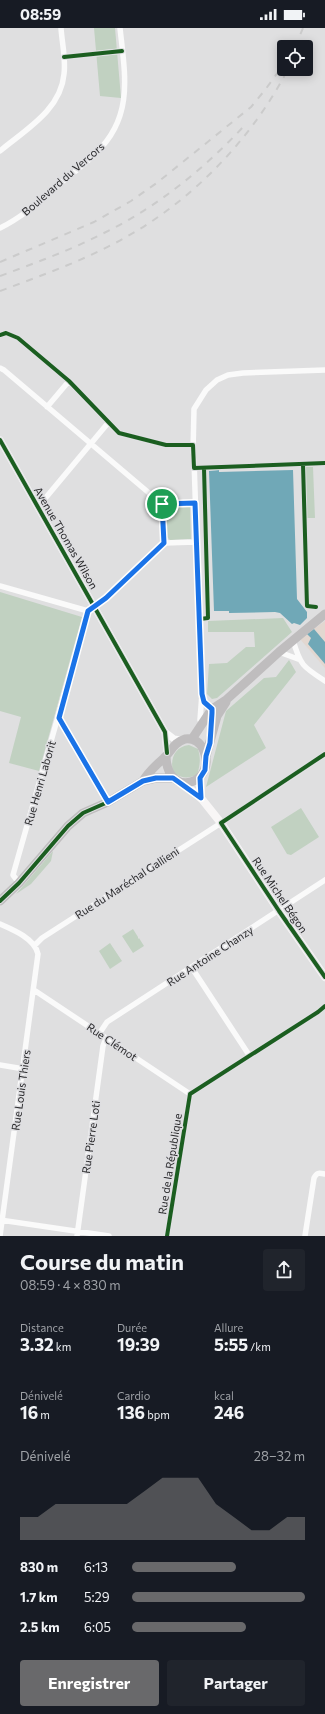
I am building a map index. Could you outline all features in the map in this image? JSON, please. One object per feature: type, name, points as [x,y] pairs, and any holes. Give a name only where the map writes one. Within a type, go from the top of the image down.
[{"type":"main road","points":[[192,739],[212,709],[226,700],[279,652],[325,614]]},
{"type":"main road","points":[[0,901],[19,883],[64,830],[83,813],[108,802],[143,781],[156,778],[173,778],[183,783],[195,781],[200,778],[205,770],[206,756],[217,716],[226,700]]},
{"type":"main road","points":[[143,781],[148,772],[181,740],[192,739],[200,744],[206,756]]},
{"type":"main road","points":[[167,755],[167,767],[173,778]]},
{"type":"main road","points":[[200,778],[201,798]]},
{"type":"main road","name":"Rue Michel Bégon","points":[[183,783],[201,798],[221,822],[279,911],[325,977]]},
{"type":"street","points":[[0,151],[48,110],[56,101],[63,82],[64,57],[61,28]]},
{"type":"street","name":"Boulevard du Vercors","points":[[0,228],[37,203],[96,153],[110,137],[116,127],[124,103],[125,79],[120,28]]},
{"type":"street","points":[[64,57],[122,51]]},
{"type":"street","points":[[0,334],[13,334],[18,338],[69,381],[119,433],[166,446],[193,449],[194,409],[206,390],[222,377],[243,373],[325,370]]},
{"type":"street","points":[[0,368],[162,504],[195,503]]},
{"type":"street","points":[[47,406],[69,381]]},
{"type":"street","points":[[38,507],[108,423]]},
{"type":"street","name":"Avenue Thomas Wilson","points":[[0,440],[164,732],[167,755]]},
{"type":"street","points":[[194,460],[202,694],[200,720],[202,722]]},
{"type":"street","points":[[162,504],[164,543]]},
{"type":"street","points":[[0,586],[88,611],[106,598],[164,543],[196,542]]},
{"type":"street","name":"Rue Henri Laborit","points":[[19,883],[13,875],[59,718],[88,611]]},
{"type":"street","points":[[294,639],[298,659]]},
{"type":"street","points":[[279,652],[298,659],[310,671],[325,681]]},
{"type":"street","points":[[202,694],[204,702],[212,709],[210,743]]},
{"type":"street","points":[[59,718],[108,802]]},
{"type":"street","points":[[164,732],[174,739],[181,740]]},
{"type":"street","name":"Rue du Maréchal Gallieni","points":[[35,945],[42,938],[325,754]]},
{"type":"street","name":"Rue Antoine Chanzy","points":[[99,1034],[107,1022],[325,880]]},
{"type":"street","points":[[0,924],[21,935],[35,945]]},
{"type":"street","name":"Rue Louis Thiers","points":[[0,1236],[34,990],[38,954],[35,945]]},
{"type":"street","points":[[192,968],[249,1055]]},
{"type":"street","name":"Rue Clémot","points":[[34,990],[190,1094]]},
{"type":"street","points":[[190,1094],[318,1012],[325,1006]]},
{"type":"street","points":[[318,1012],[325,1011]]},
{"type":"street","name":"Rue Pierre Loti","points":[[78,1234],[103,1046],[106,1038]]},
{"type":"street","points":[[0,1065],[24,1068]]},
{"type":"street","name":"Rue de la République","points":[[167,1236],[190,1094]]},
{"type":"street","points":[[305,1236],[314,1178],[319,1173],[325,1174]]},
{"type":"street","points":[[1,1220],[78,1234],[109,1236]]},
{"type":"shaded area","points":[[325,621],[325,668],[300,639]]},
{"type":"green space","points":[[94,28],[115,28],[121,98],[100,96]]},
{"type":"green space","points":[[305,467],[313,467],[315,518],[305,518]]},
{"type":"green space","points":[[190,507],[191,539],[170,540],[167,537],[167,509]]},
{"type":"green space","points":[[0,592],[82,617],[39,771],[9,763],[21,717],[0,711]]},
{"type":"green space","points":[[283,618],[292,632],[217,698],[212,699],[207,694],[209,664],[227,663],[246,647],[255,647],[254,632],[208,632],[208,621]]},
{"type":"green space","points":[[289,660],[296,672],[254,725],[266,748],[206,787],[226,711],[264,678],[276,677]]},
{"type":"green space","points":[[189,745],[198,749],[200,756],[197,775],[190,777],[179,776],[173,773],[172,763],[174,754],[180,748]]},
{"type":"green space","points":[[301,808],[319,837],[291,855],[287,854],[271,827]]},
{"type":"green space","points":[[53,851],[51,861],[31,884],[16,894]]},
{"type":"green space","points":[[133,929],[138,939],[139,938],[144,946],[133,953],[122,936]]},
{"type":"green space","points":[[110,943],[122,961],[110,969],[99,951]]},
{"type":"water","points":[[219,470],[219,472],[293,470],[297,599],[307,612],[307,618],[300,625],[294,623],[292,624],[280,613],[275,612],[229,613],[229,611],[214,611],[209,471]]},
{"type":"water","points":[[314,629],[325,642],[325,664],[308,644],[311,638],[307,634]]},
{"type":"railway","points":[[298,40],[303,28]]},
{"type":"railway","points":[[0,262],[94,222],[131,201],[158,182],[251,107],[277,74]]},
{"type":"railway","points":[[0,291],[97,252],[153,221],[199,184],[240,142],[258,118],[284,76]]},
{"type":"railway","points":[[0,276],[79,245],[124,223],[179,186],[213,157],[244,126]]},
{"type":"cycle path","points":[[64,57],[122,51]]},
{"type":"cycle path","points":[[0,335],[6,333],[18,338],[69,381],[119,433],[166,445],[193,445],[194,468],[325,463]]},
{"type":"cycle path","points":[[0,440],[165,732],[167,753]]},
{"type":"cycle path","points":[[303,464],[307,606],[316,607]]},
{"type":"cycle path","points":[[200,619],[208,618],[204,468]]},
{"type":"cycle path","points":[[59,718],[88,611]]},
{"type":"cycle path","points":[[325,754],[221,823],[325,977]]},
{"type":"cycle path","points":[[0,901],[19,883],[68,826],[83,813],[108,802],[143,781],[156,778],[173,778]]},
{"type":"cycle path","points":[[167,1236],[190,1094],[318,1012],[325,1006]]},
{"type":"route","points":[[195,503],[202,694],[204,702],[212,709],[210,743],[206,756],[205,770],[200,778],[201,798],[183,783],[173,778],[156,778],[143,781],[127,792],[108,802],[59,718],[88,611],[106,598],[164,543],[162,504],[195,503]]}]
